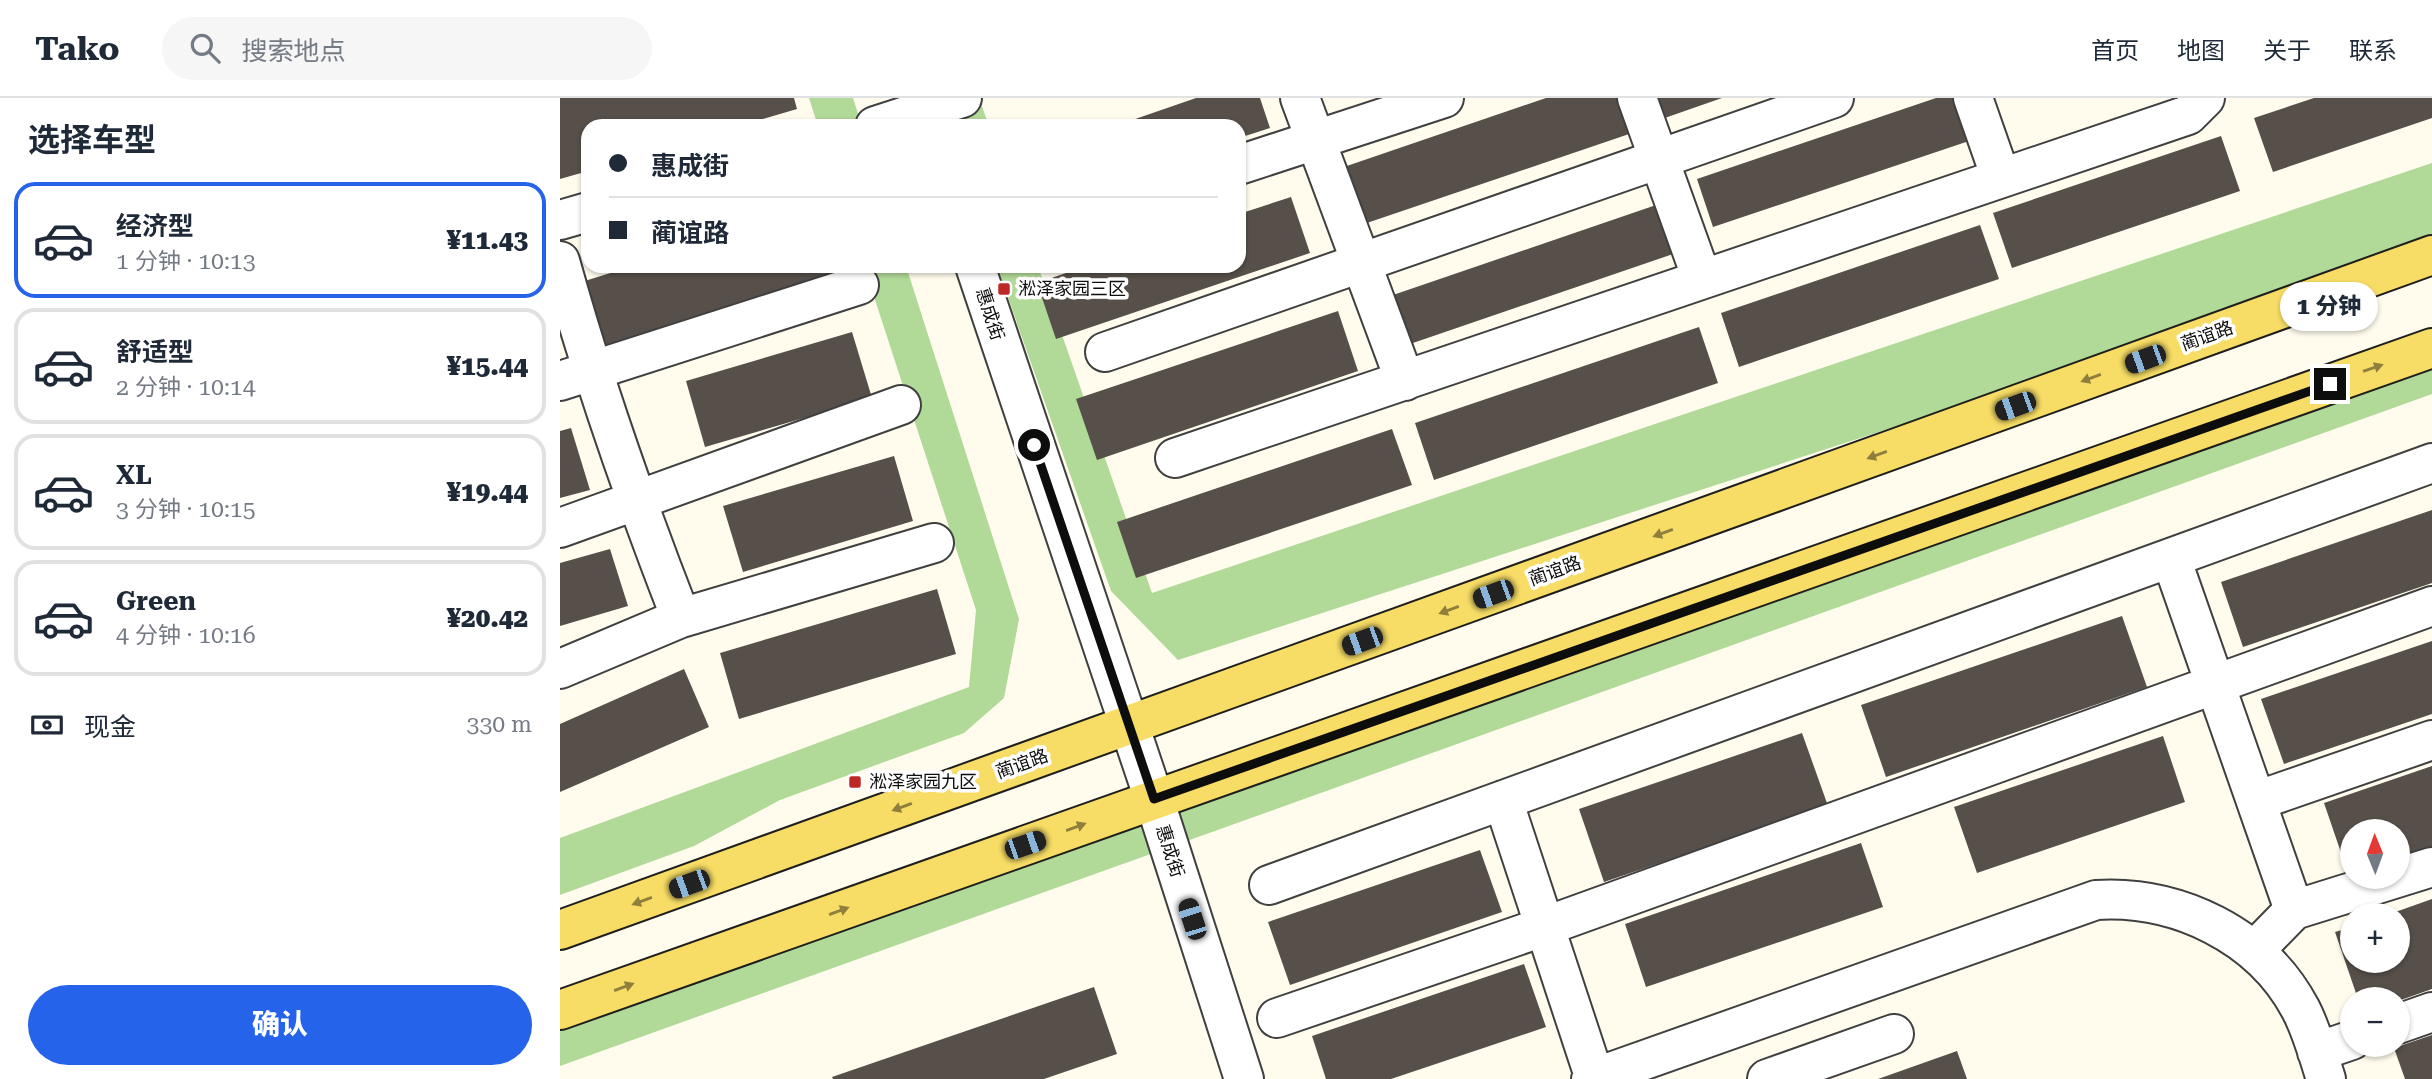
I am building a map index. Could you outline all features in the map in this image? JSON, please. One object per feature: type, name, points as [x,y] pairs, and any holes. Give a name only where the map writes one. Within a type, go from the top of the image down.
[{"type":"main road","name":"蔺谊路","points":[[560,930],[2432,256]]},
{"type":"main road","points":[[560,1010],[2432,348]]},
{"type":"street","points":[[899,119],[962,98]]},
{"type":"street","points":[[1300,98],[1405,380]]},
{"type":"street","points":[[1246,164],[1444,98]]},
{"type":"street","points":[[1637,98],[1702,279]]},
{"type":"street","points":[[1105,352],[1835,98]]},
{"type":"street","points":[[1973,98],[2001,178]]},
{"type":"street","points":[[1175,458],[2001,178],[2197,106],[2235,98]]},
{"type":"street","points":[[560,220],[581,214]]},
{"type":"street","points":[[560,261],[575,376],[635,500],[681,618]]},
{"type":"street","name":"惠成街","points":[[977,273],[1154,799],[1244,1079]]},
{"type":"street","points":[[575,376],[859,285]]},
{"type":"street","points":[[560,528],[901,405]]},
{"type":"street","points":[[1269,885],[2432,463]]},
{"type":"street","points":[[560,669],[681,618],[934,543]]},
{"type":"street","points":[[2171,558],[2294,911]]},
{"type":"street","points":[[1277,1018],[1546,926],[2432,606]]},
{"type":"street","points":[[2256,801],[2432,740]]},
{"type":"street","points":[[1503,800],[1594,1079],[2096,900],[2153,901],[2205,920],[2233,935],[2270,967],[2332,1057]]},
{"type":"street","points":[[2254,951],[2294,911],[2432,867]]},
{"type":"street","points":[[2410,1020],[2432,1012]]},
{"type":"street","points":[[1767,1079],[1894,1034]]},
{"type":"green space","points":[[809,98],[853,98],[860,119],[816,119]]},
{"type":"green space","points":[[939,98],[979,98],[986,119],[946,119]]},
{"type":"green space","points":[[2432,163],[2432,252],[1178,660],[1111,591],[999,273],[1040,273],[1152,593]]},
{"type":"green space","points":[[866,273],[908,273],[1019,619],[1004,698],[964,733],[780,800],[694,846],[560,895],[560,838],[969,687],[976,610]]},
{"type":"green space","points":[[2432,343],[2432,394],[560,1066],[560,998]]},
{"type":"building","points":[[560,98],[794,98],[797,109],[763,119],[581,119],[581,173],[560,179]]},
{"type":"building","points":[[1196,98],[1260,98],[1270,128],[1246,136],[1246,119],[1135,119]]},
{"type":"building","points":[[1546,98],[1623,98],[1635,132],[1358,226],[1338,169]]},
{"type":"building","points":[[1652,98],[1722,98],[1659,120]]},
{"type":"building","points":[[1936,98],[1954,98],[1969,141],[1713,227],[1697,179]]},
{"type":"building","points":[[2314,98],[2432,98],[2432,118],[2273,172],[2254,118]]},
{"type":"building","points":[[2221,136],[2240,191],[2012,268],[1993,213]]},
{"type":"building","points":[[1291,197],[1310,253],[1056,339],[1037,283],[1066,273],[1246,273],[1246,212]]},
{"type":"building","points":[[1659,204],[1676,253],[1410,344],[1393,295]]},
{"type":"building","points":[[1980,225],[1999,279],[1739,367],[1721,313]]},
{"type":"building","points":[[610,273],[840,273],[842,281],[596,354],[575,284]]},
{"type":"building","points":[[1338,311],[1358,371],[1097,460],[1076,399]]},
{"type":"building","points":[[1699,327],[1718,383],[1434,480],[1415,423]]},
{"type":"building","points":[[852,332],[872,398],[705,447],[686,381]]},
{"type":"building","points":[[571,428],[590,490],[560,498],[560,431]]},
{"type":"building","points":[[1392,429],[1412,485],[1136,578],[1117,522]]},
{"type":"building","points":[[894,456],[913,521],[743,572],[723,506]]},
{"type":"building","points":[[2432,510],[2432,583],[2243,647],[2221,582]]},
{"type":"building","points":[[610,549],[628,606],[560,626],[560,563]]},
{"type":"building","points":[[937,589],[956,654],[739,719],[720,653]]},
{"type":"building","points":[[2122,616],[2147,687],[1886,777],[1861,705]]},
{"type":"building","points":[[2432,641],[2432,714],[2284,764],[2261,699]]},
{"type":"building","points":[[684,669],[709,727],[560,792],[560,724]]},
{"type":"building","points":[[1802,733],[1828,806],[1604,882],[1579,809]]},
{"type":"building","points":[[2163,736],[2185,802],[1977,873],[1954,807]]},
{"type":"building","points":[[2432,766],[2432,848],[2410,856],[2410,819],[2340,819],[2340,850],[2324,803]]},
{"type":"building","points":[[1861,843],[1883,907],[1646,987],[1625,924]]},
{"type":"building","points":[[1480,850],[1502,912],[1290,985],[1268,922]]},
{"type":"building","points":[[2432,899],[2432,989],[2410,997],[2410,987],[2354,987],[2349,973],[2410,973],[2410,907]]},
{"type":"building","points":[[2340,931],[2340,947],[2335,932]]},
{"type":"building","points":[[1524,964],[1546,1027],[1391,1079],[1326,1079],[1312,1036]]},
{"type":"building","points":[[1094,987],[1117,1054],[1044,1079],[832,1077]]},
{"type":"building","points":[[2432,1035],[2432,1079],[2405,1079],[2397,1057],[2410,1057],[2410,1043]]},
{"type":"building","points":[[1957,1051],[1967,1079],[1878,1079]]},
{"type":"place","name":"淞泽家园三区","points":[[1004,289]]},
{"type":"place","name":"淞泽家园九区","points":[[855,782]]},
{"type":"route","points":[[1034,445],[1154,799],[2330,384]]}]
